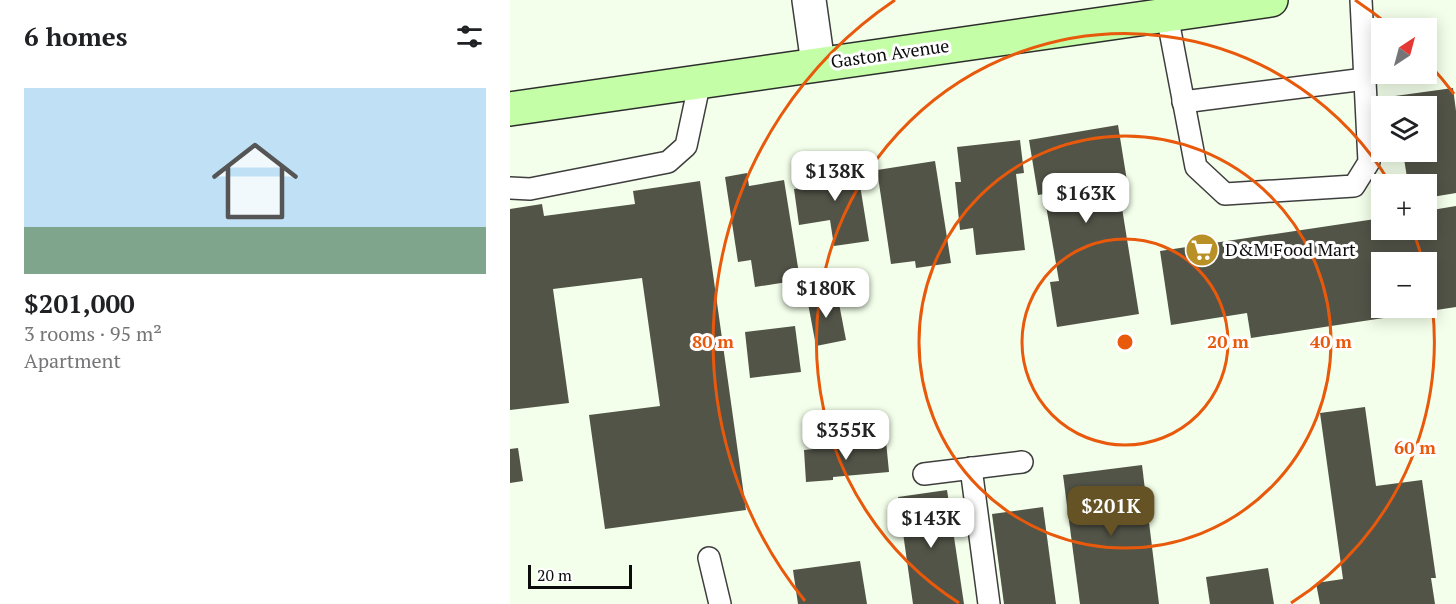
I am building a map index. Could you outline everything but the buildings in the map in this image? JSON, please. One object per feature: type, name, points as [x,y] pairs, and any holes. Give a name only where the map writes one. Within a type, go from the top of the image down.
[{"type":"main road","name":"Gaston Avenue","points":[[510,109],[1271,0]]},
{"type":"street","points":[[809,0],[818,64]]},
{"type":"lane","points":[[1167,15],[1196,167],[1224,194],[1354,186],[1369,162],[1361,0]]},
{"type":"lane","points":[[1184,102],[1365,79]]},
{"type":"lane","points":[[510,188],[530,189],[668,162],[686,146],[700,81]]},
{"type":"lane","points":[[924,474],[1022,462]]},
{"type":"lane","points":[[971,468],[988,604]]},
{"type":"lane","points":[[709,558],[720,604]]},
{"type":"place","name":"D&M Food Mart","points":[[1202,250]]}]
